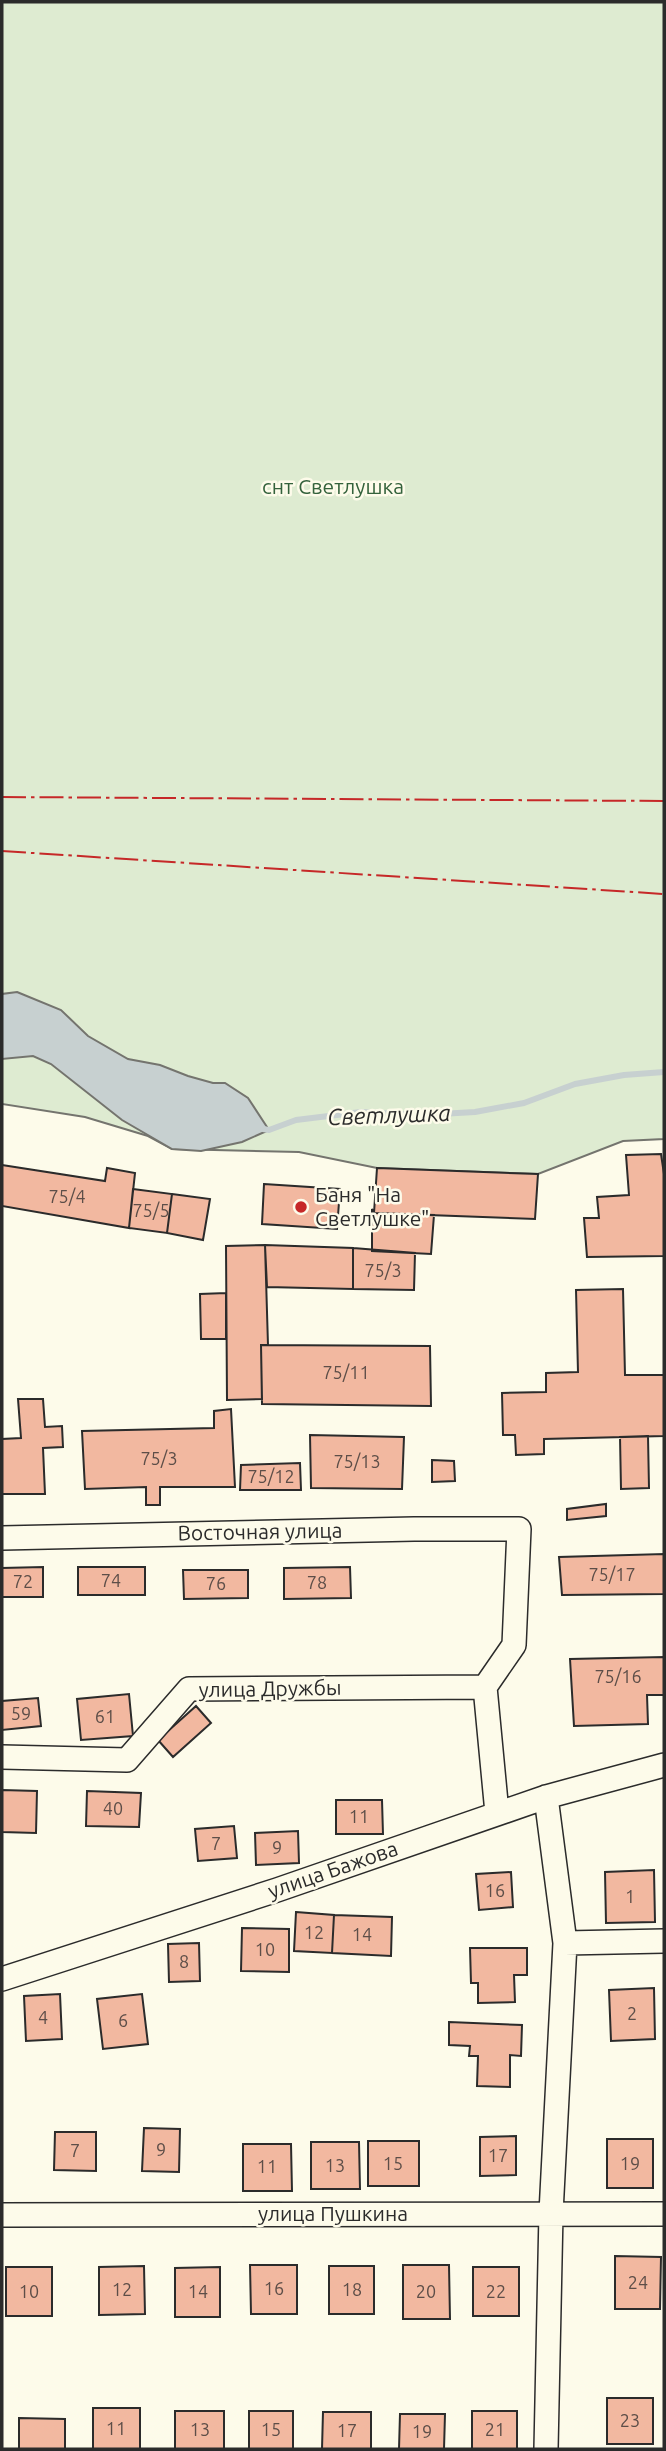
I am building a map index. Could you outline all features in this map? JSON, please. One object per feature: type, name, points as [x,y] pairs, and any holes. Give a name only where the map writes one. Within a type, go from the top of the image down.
[{"type":"street","name":"Восточная улица","points":[[2,1538],[401,1529],[519,1530],[514,1645],[485,1687]]},
{"type":"street","name":"улица Дружбы","points":[[2,1757],[127,1760],[189,1689],[485,1687]]},
{"type":"street","points":[[485,1687],[498,1813]]},
{"type":"street","name":"улица Бажова","points":[[2,1979],[277,1890],[546,1797],[664,1765]]},
{"type":"street","points":[[546,1797],[565,1943],[551,2213],[546,2449]]},
{"type":"street","points":[[565,1943],[664,1941]]},
{"type":"street","name":"улица Пушкина","points":[[2,2215],[664,2214]]},
{"type":"green space","name":"снт Светлушка","points":[[2,2],[664,2],[664,1139],[623,1141],[538,1174],[377,1168],[299,1152],[172,1149],[148,1136],[85,1117],[2,1104]]},
{"type":"shaded area","points":[[17,992],[61,1010],[88,1036],[128,1059],[160,1065],[213,1083],[225,1083],[248,1098],[269,1130],[242,1142],[201,1151],[172,1149],[122,1120],[51,1064],[33,1056],[2,1059],[2,994]]},
{"type":"building","points":[[661,1154],[664,1174],[664,1256],[587,1257],[584,1218],[599,1218],[597,1197],[629,1195],[626,1155]]},
{"type":"building","points":[[2,1165],[105,1181],[107,1168],[135,1173],[129,1228],[2,1206]]},
{"type":"building","points":[[377,1168],[538,1174],[535,1219],[374,1213]]},
{"type":"building","name":"Баня \"На Светлушке\"","points":[[264,1184],[340,1189],[337,1229],[262,1224]]},
{"type":"building","points":[[133,1189],[172,1194],[167,1233],[129,1228]]},
{"type":"building","points":[[172,1194],[210,1199],[203,1240],[167,1233]]},
{"type":"building","points":[[372,1209],[374,1213],[434,1215],[431,1254],[372,1251]]},
{"type":"building","points":[[265,1245],[353,1248],[353,1289],[267,1287]]},
{"type":"building","points":[[265,1245],[268,1345],[261,1345],[262,1399],[227,1400],[226,1246]]},
{"type":"building","points":[[353,1248],[415,1253],[414,1290],[353,1289]]},
{"type":"building","points":[[623,1289],[625,1375],[664,1375],[664,1436],[544,1439],[544,1454],[516,1455],[515,1435],[503,1435],[502,1393],[546,1392],[546,1373],[578,1372],[576,1290]]},
{"type":"building","points":[[226,1293],[226,1339],[201,1339],[200,1294]]},
{"type":"building","points":[[261,1345],[430,1346],[431,1406],[262,1404]]},
{"type":"building","points":[[18,1399],[43,1399],[45,1427],[62,1426],[63,1447],[43,1448],[45,1494],[2,1494],[2,1439],[21,1438]]},
{"type":"building","points":[[231,1409],[235,1487],[160,1487],[160,1505],[146,1505],[146,1487],[85,1489],[82,1431],[214,1428],[214,1411]]},
{"type":"building","points":[[310,1435],[404,1437],[402,1489],[311,1488]]},
{"type":"building","points":[[648,1436],[649,1488],[621,1489],[620,1437]]},
{"type":"building","points":[[432,1460],[454,1461],[455,1481],[432,1482]]},
{"type":"building","points":[[300,1463],[301,1490],[240,1490],[241,1465]]},
{"type":"building","points":[[606,1504],[606,1516],[567,1520],[567,1509]]},
{"type":"building","points":[[664,1554],[664,1594],[562,1595],[559,1557]]},
{"type":"building","points":[[43,1567],[43,1597],[2,1597],[2,1568]]},
{"type":"building","points":[[78,1567],[145,1567],[145,1595],[78,1595]]},
{"type":"building","points":[[350,1567],[351,1598],[284,1599],[284,1568]]},
{"type":"building","points":[[183,1570],[248,1570],[248,1598],[184,1599]]},
{"type":"building","points":[[664,1657],[664,1695],[647,1695],[648,1724],[574,1726],[570,1659]]},
{"type":"building","points":[[129,1694],[133,1736],[81,1740],[77,1699]]},
{"type":"building","points":[[38,1698],[41,1726],[2,1730],[2,1701]]},
{"type":"building","points":[[196,1706],[211,1723],[173,1757],[158,1740]]},
{"type":"building","points":[[2,1790],[37,1791],[36,1833],[2,1832]]},
{"type":"building","points":[[87,1791],[141,1793],[139,1827],[86,1826]]},
{"type":"building","points":[[336,1800],[382,1800],[383,1834],[336,1834]]},
{"type":"building","points":[[234,1826],[237,1858],[198,1861],[195,1829]]},
{"type":"building","points":[[298,1831],[299,1863],[256,1865],[255,1833]]},
{"type":"building","points":[[654,1870],[655,1922],[606,1923],[605,1872]]},
{"type":"building","points":[[511,1872],[513,1907],[479,1910],[476,1874]]},
{"type":"building","points":[[296,1912],[334,1915],[332,1953],[294,1951]]},
{"type":"building","points":[[334,1915],[392,1917],[391,1956],[332,1953]]},
{"type":"building","points":[[242,1928],[289,1929],[289,1972],[241,1971]]},
{"type":"building","points":[[199,1943],[200,1981],[169,1982],[168,1944]]},
{"type":"building","points":[[470,1948],[527,1948],[527,1975],[514,1975],[515,2002],[478,2003],[478,1983],[471,1983]]},
{"type":"building","points":[[654,1988],[655,2039],[611,2041],[609,1990]]},
{"type":"building","points":[[60,1994],[62,2039],[26,2041],[24,1996]]},
{"type":"building","points":[[142,1994],[148,2044],[103,2049],[97,1999]]},
{"type":"building","points":[[449,2022],[522,2025],[521,2056],[510,2055],[510,2087],[477,2086],[478,2056],[469,2056],[470,2046],[449,2045]]},
{"type":"building","points":[[144,2128],[180,2129],[179,2172],[142,2171]]},
{"type":"building","points":[[55,2132],[96,2132],[96,2171],[54,2170]]},
{"type":"building","points":[[516,2136],[516,2175],[480,2176],[480,2137]]},
{"type":"building","points":[[607,2139],[653,2139],[653,2188],[607,2188]]},
{"type":"building","points":[[368,2141],[419,2141],[419,2186],[368,2186]]},
{"type":"building","points":[[311,2142],[359,2142],[360,2189],[311,2189]]},
{"type":"building","points":[[243,2144],[291,2144],[292,2191],[243,2191]]},
{"type":"building","points":[[615,2256],[661,2257],[660,2309],[615,2309]]},
{"type":"building","points":[[250,2265],[297,2265],[297,2314],[251,2314]]},
{"type":"building","points":[[403,2265],[449,2265],[450,2319],[403,2319]]},
{"type":"building","points":[[144,2266],[145,2314],[99,2315],[99,2267]]},
{"type":"building","points":[[329,2266],[374,2266],[374,2314],[329,2314]]},
{"type":"building","points":[[6,2267],[52,2267],[52,2316],[6,2316]]},
{"type":"building","points":[[220,2267],[220,2317],[175,2317],[175,2268]]},
{"type":"building","points":[[473,2267],[519,2267],[519,2316],[473,2316]]},
{"type":"building","points":[[607,2398],[653,2398],[653,2444],[607,2444]]},
{"type":"building","points":[[93,2408],[140,2408],[140,2449],[93,2449]]},
{"type":"building","points":[[175,2411],[224,2411],[224,2449],[175,2449]]},
{"type":"building","points":[[249,2411],[293,2411],[293,2449],[249,2449]]},
{"type":"building","points":[[472,2411],[517,2411],[517,2449],[472,2449]]},
{"type":"building","points":[[323,2412],[371,2412],[371,2449],[322,2449]]},
{"type":"building","points":[[400,2414],[445,2414],[444,2449],[399,2449]]},
{"type":"building","points":[[19,2418],[65,2419],[65,2449],[19,2449]]},
{"type":"waterway","name":"Светлушка","points":[[263,1129],[269,1130],[296,1120],[361,1112],[422,1115],[475,1112],[524,1103],[575,1084],[624,1075],[664,1072]]},
{"type":"power","points":[[2,797],[664,801]]},
{"type":"power","points":[[2,851],[664,894]]},
{"type":"place","name":"Баня \"На Светлушке\"","points":[[301,1207]]}]
